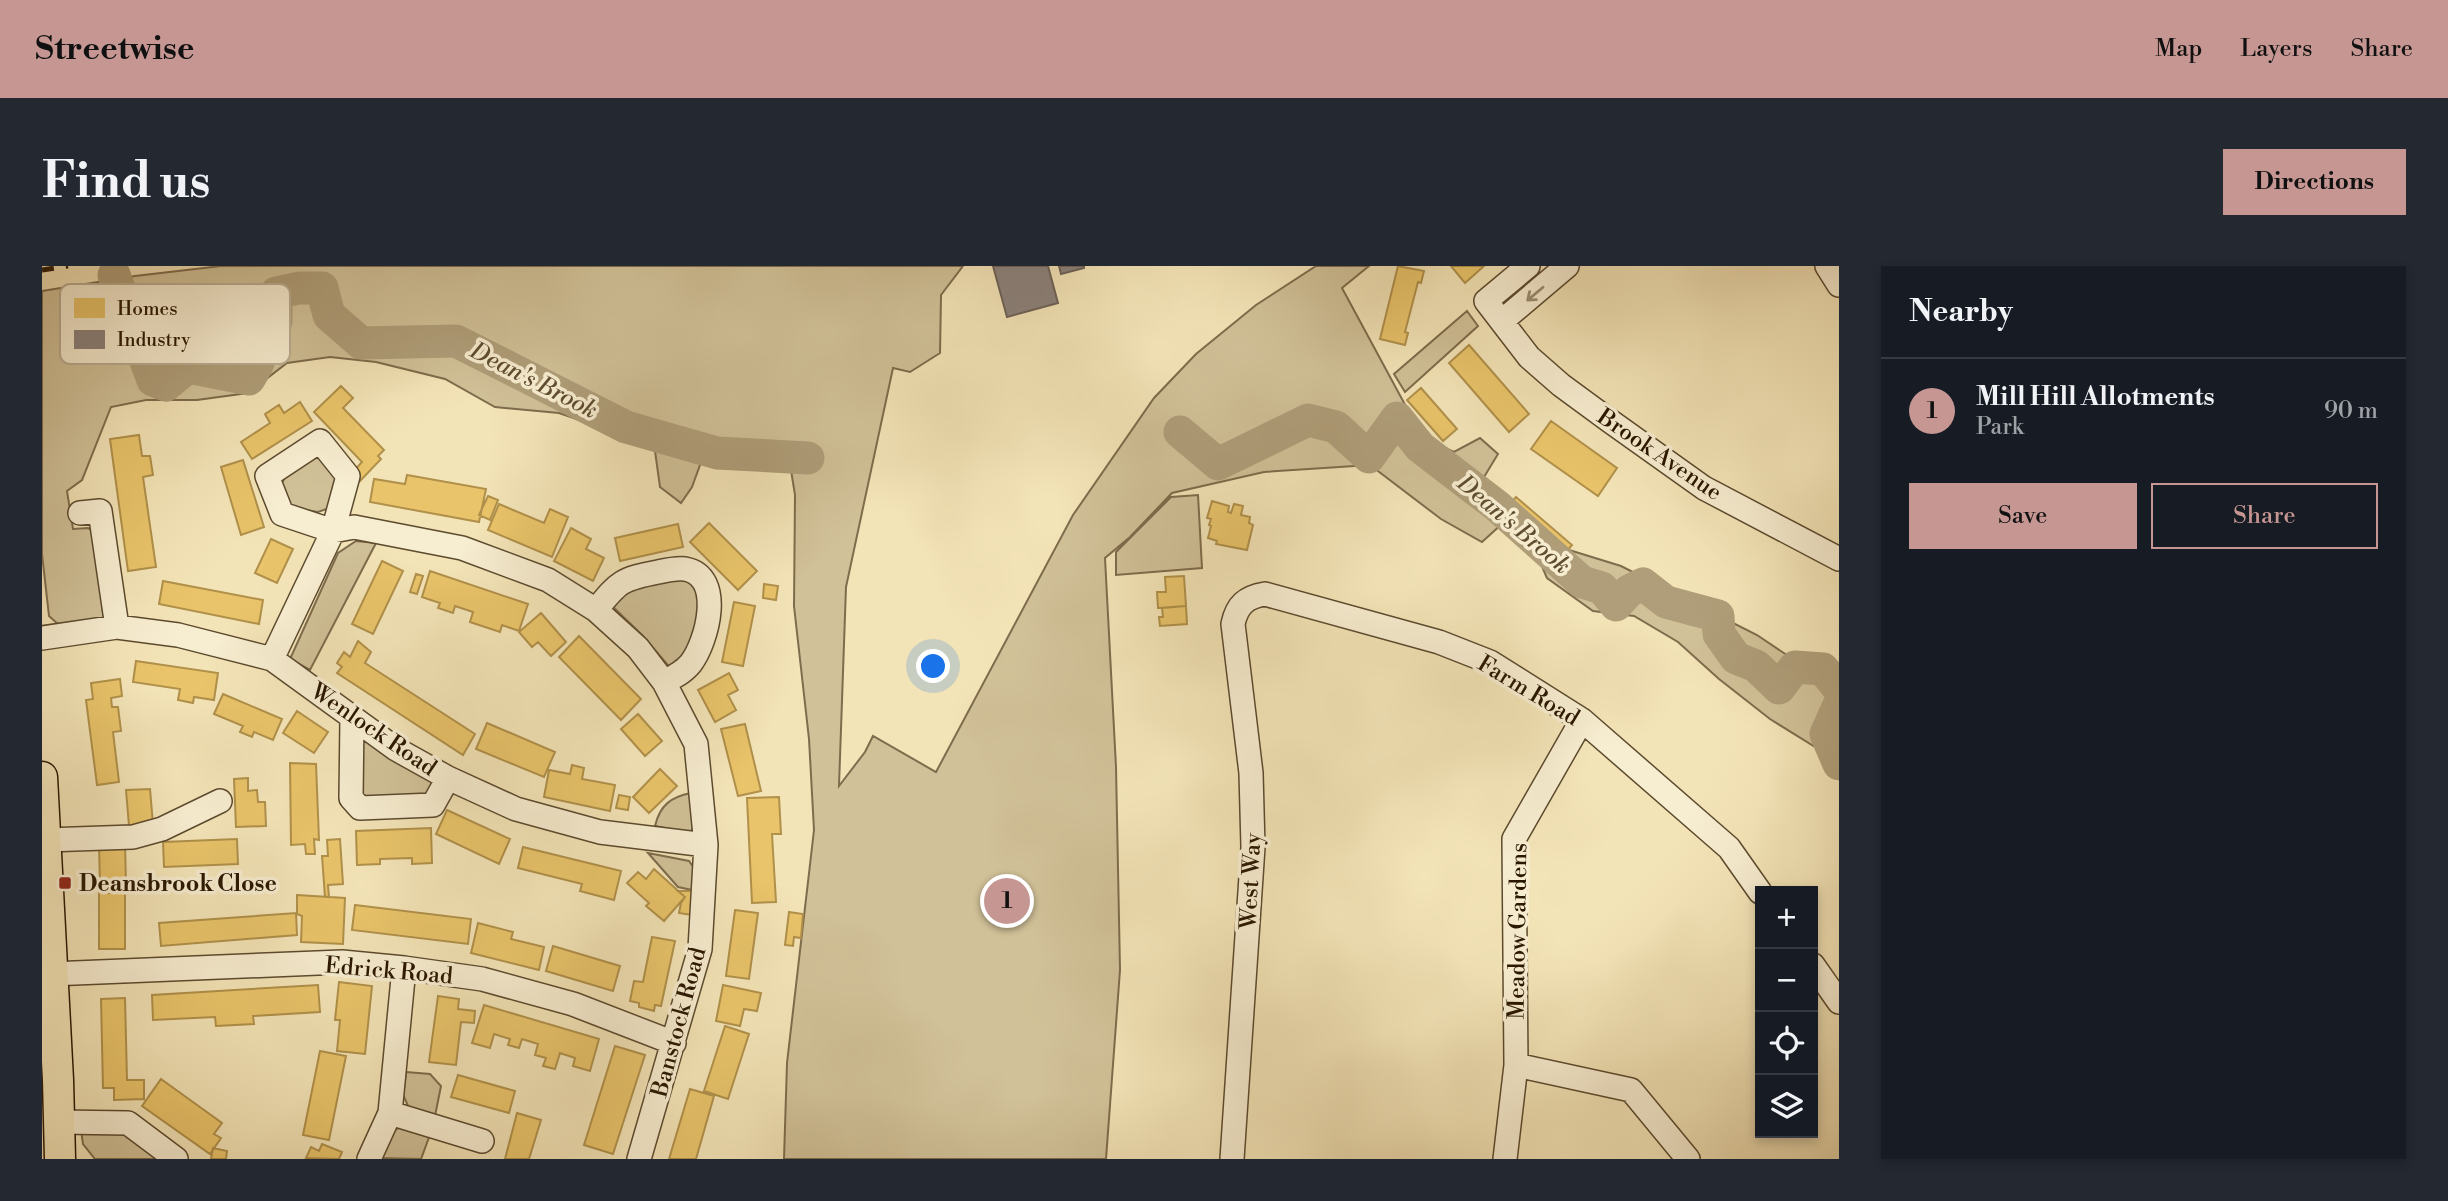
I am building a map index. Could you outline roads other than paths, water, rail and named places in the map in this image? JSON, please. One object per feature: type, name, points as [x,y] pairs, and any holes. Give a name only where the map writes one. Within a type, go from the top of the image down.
[{"type":"main road","points":[[42,777],[51,974],[63,1143]]},
{"type":"street","name":"Brook Avenue","points":[[1528,266],[1486,301],[1529,358],[1561,385],[1693,481],[1839,559]]},
{"type":"street","points":[[1502,321],[1567,266]]},
{"type":"street","points":[[1827,266],[1839,285]]},
{"type":"street","points":[[80,513],[100,511],[117,627]]},
{"type":"street","name":"Banstock Road","points":[[272,659],[333,531],[354,527],[462,548],[548,580],[596,610],[638,648],[664,682],[696,744],[706,845],[700,949],[639,1159]]},
{"type":"street","points":[[596,610],[617,584],[633,577],[686,569],[701,579],[708,588],[709,599],[703,640],[686,669],[664,682]]},
{"type":"street","name":"Farm Road","points":[[1240,605],[1251,596],[1265,594],[1439,642],[1490,663],[1582,720],[1729,848],[1756,886]]},
{"type":"street","name":"West Way","points":[[1232,1159],[1253,847],[1251,773],[1233,624],[1240,605]]},
{"type":"street","name":"Wenlock Road","points":[[42,638],[117,627],[178,635],[272,659],[396,749],[448,778],[516,809],[600,832],[706,845]]},
{"type":"street","points":[[352,718],[351,798],[360,808],[433,805],[448,778]]},
{"type":"street","name":"Meadow Gardens","points":[[1505,1159],[1516,1065],[1514,839],[1582,720]]},
{"type":"street","points":[[46,839],[133,837],[162,829],[220,801]]},
{"type":"street","name":"Edrick Road","points":[[51,974],[342,962],[404,968],[482,979],[573,1004],[674,1043]]},
{"type":"street","points":[[369,1159],[390,1113],[404,968]]},
{"type":"street","points":[[1818,972],[1839,1002]]},
{"type":"street","points":[[1516,1065],[1631,1090],[1688,1159]]},
{"type":"street","points":[[390,1113],[482,1142]]},
{"type":"street","points":[[63,1143],[128,1123],[176,1159]]},
{"type":"waterway","name":"Dean's Brook","points":[[114,275],[117,284]]},
{"type":"waterway","name":"Dean's Brook","points":[[290,290],[322,288],[329,315],[361,343],[456,341],[626,427],[717,453],[808,458]]},
{"type":"waterway","name":"Dean's Brook","points":[[147,364],[153,380],[166,385],[188,367],[249,379],[257,364]]},
{"type":"waterway","name":"Dean's Brook","points":[[1180,432],[1218,464],[1308,420],[1336,427],[1369,457],[1397,418],[1420,447],[1497,506],[1582,582],[1602,588],[1616,605],[1629,591],[1643,584],[1666,602],[1718,616],[1719,634],[1736,658],[1756,666],[1779,688],[1795,667],[1823,669],[1839,689]]},
{"type":"waterway","name":"Dean's Brook","points":[[1839,705],[1826,734],[1839,764]]},
{"type":"railway","points":[[42,270],[68,266]]},
{"type":"place","name":"Deansbrook Close","points":[[65,883]]},
{"type":"place","name":"Mill Hill Allotments","points":[[1007,901]]}]
